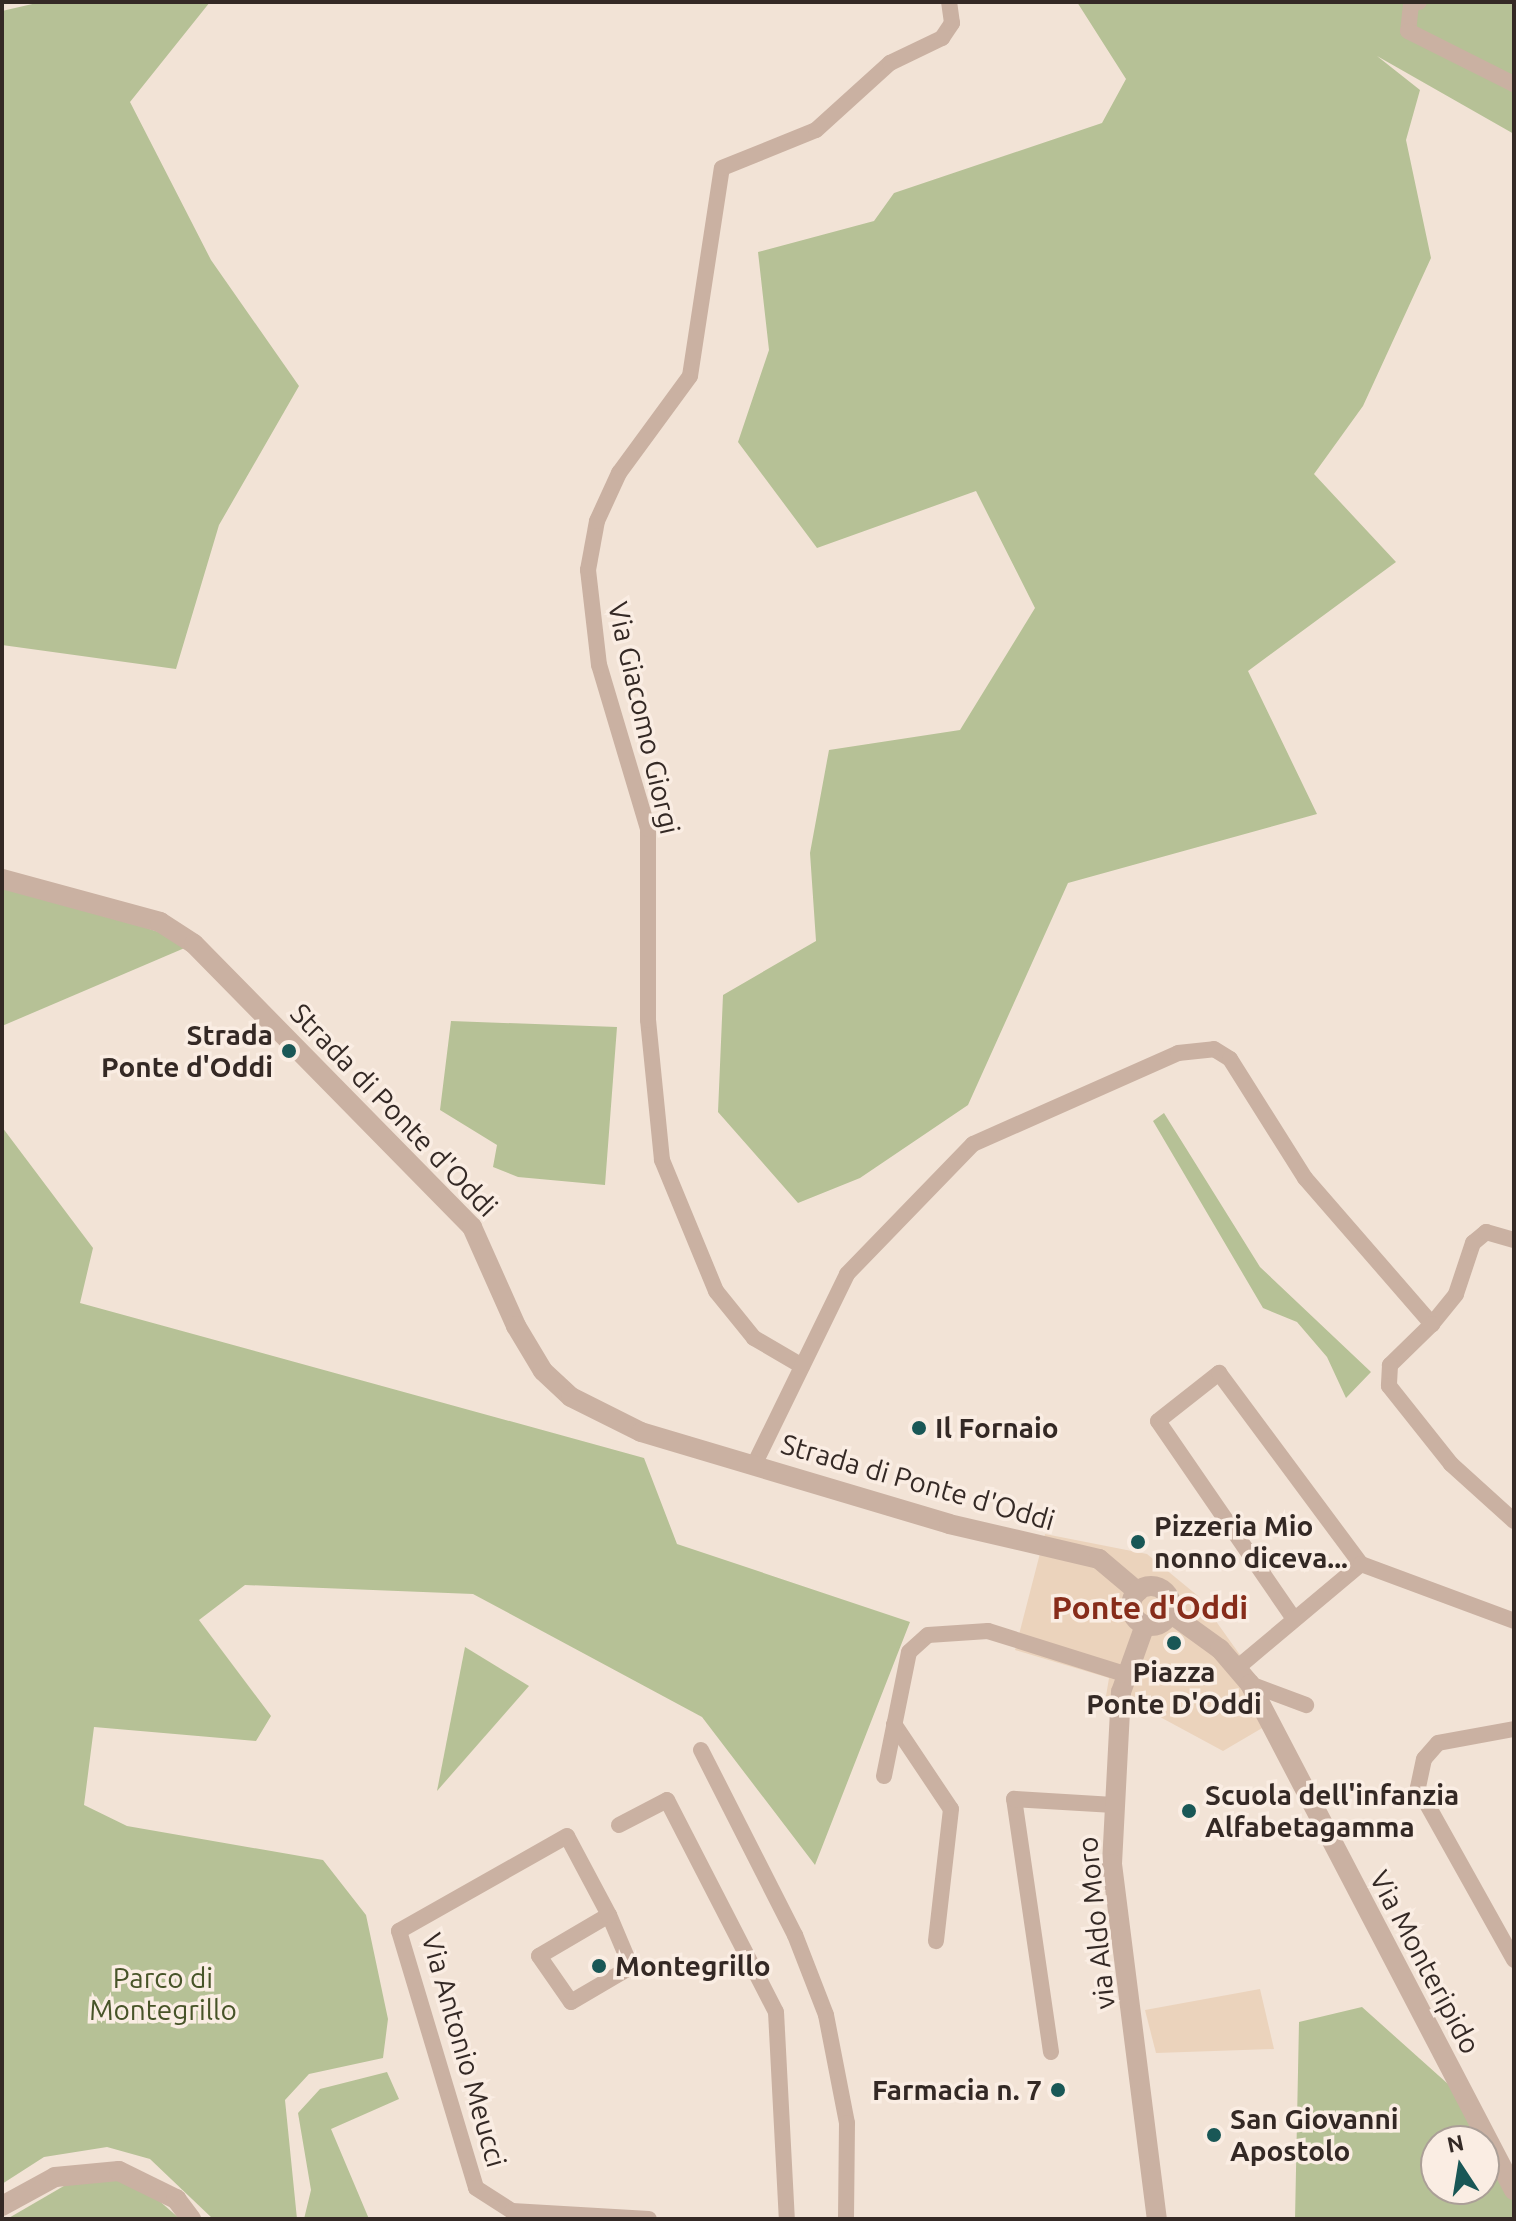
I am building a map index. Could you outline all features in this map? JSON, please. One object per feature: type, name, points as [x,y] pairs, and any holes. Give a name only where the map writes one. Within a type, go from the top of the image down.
[{"type":"street","name":"Via Giacomo Giorgi","points":[[802,1366],[754,1338],[716,1291],[662,1160],[648,1020],[648,829],[599,665],[588,570],[597,521],[619,473],[690,376],[722,168],[816,130],[890,63],[942,38],[952,23],[949,2]]},
{"type":"street","points":[[1419,2],[1411,4],[1408,31],[1514,84]]},
{"type":"street","name":"Strada di Ponte d'Oddi","points":[[2,879],[88,898],[180,933],[472,1227],[516,1326],[543,1371],[571,1397],[641,1432],[755,1463],[949,1524],[1099,1559],[1138,1592],[1164,1592],[1170,1613]]},
{"type":"street","points":[[755,1463],[847,1274],[973,1144],[1178,1053],[1214,1049],[1230,1059],[1305,1178],[1432,1324]]},
{"type":"street","points":[[1514,1240],[1486,1232],[1473,1243],[1456,1294],[1432,1324],[1390,1365],[1389,1386],[1451,1464],[1514,1521]]},
{"type":"street","points":[[1294,1619],[1158,1421],[1219,1373],[1361,1564],[1514,1621]]},
{"type":"street","points":[[1306,1705],[1243,1676],[1294,1619],[1361,1564]]},
{"type":"street","points":[[1138,1592],[1131,1607],[1145,1625],[1160,1624],[1170,1613]]},
{"type":"street","name":"Via Monteripido","points":[[1170,1613],[1243,1676],[1514,2190]]},
{"type":"street","name":"via Aldo Moro","points":[[1145,1625],[1124,1674],[1112,1864],[1157,2219]]},
{"type":"street","points":[[884,1776],[909,1652],[928,1635],[951,1628],[988,1631],[1124,1674]]},
{"type":"street","points":[[894,1724],[951,1809],[936,1941]]},
{"type":"street","points":[[1514,1729],[1438,1743],[1424,1759],[1418,1788],[1514,1960]]},
{"type":"street","points":[[701,1750],[795,1935],[826,2015],[847,2123],[846,2219]]},
{"type":"street","points":[[1051,2052],[1014,1799],[1114,1805]]},
{"type":"street","points":[[619,1825],[667,1800],[776,2012],[787,2219]]},
{"type":"street","name":"Via Antonio Meucci","points":[[609,1915],[567,1836],[399,1931],[476,2188],[512,2211],[649,2219]]},
{"type":"street","points":[[609,1915],[631,1967],[571,2002],[539,1956],[609,1915]]},
{"type":"street","points":[[2,2206],[55,2177],[119,2171],[176,2199],[191,2219]]},
{"type":"green space","points":[[41,2],[210,2],[130,102],[211,260],[299,386],[219,525],[176,669],[2,645],[2,11]]},
{"type":"green space","points":[[1077,2],[1514,2],[1514,134],[1377,56],[1420,90],[1406,140],[1431,258],[1363,406],[1314,474],[1396,562],[1248,671],[1317,814],[1068,883],[968,1105],[860,1178],[798,1203],[718,1112],[723,995],[816,941],[810,853],[829,750],[960,730],[1035,608],[976,491],[817,548],[738,442],[769,350],[758,252],[874,221],[894,193],[1102,123],[1126,79]]},
{"type":"green space","points":[[2,879],[194,944],[2,1026]]},
{"type":"green space","points":[[451,1021],[617,1027],[605,1185],[518,1177],[493,1167],[497,1145],[440,1110]]},
{"type":"green space","points":[[1164,1113],[1260,1267],[1371,1372],[1346,1398],[1327,1357],[1297,1322],[1263,1308],[1153,1121]]},
{"type":"green space","name":"Parco di Montegrillo","points":[[2,1127],[93,1248],[80,1303],[644,1458],[677,1544],[910,1622],[815,1865],[702,1717],[473,1594],[245,1585],[199,1620],[271,1716],[256,1741],[94,1727],[84,1805],[127,1826],[323,1860],[366,1915],[388,2019],[383,2058],[309,2074],[285,2100],[297,2219],[213,2219],[150,2159],[107,2147],[44,2157],[2,2184]]},
{"type":"green space","points":[[465,1647],[529,1686],[437,1791]]},
{"type":"green space","points":[[1362,2007],[1467,2101],[1479,2125],[1420,2125],[1420,2205],[1500,2205],[1500,2168],[1514,2196],[1514,2219],[1295,2219],[1299,2022]]},
{"type":"green space","points":[[387,2072],[399,2099],[331,2129],[369,2219],[304,2219],[311,2190],[298,2113],[320,2089]]},
{"type":"green space","points":[[113,2179],[148,2191],[180,2219],[7,2219],[69,2183]]},
{"type":"shaded area","points":[[1045,1534],[1147,1554],[1198,1596],[1255,1676],[1269,1724],[1223,1751],[1136,1704],[1106,1696],[1109,1678],[1015,1650]]},
{"type":"shaded area","points":[[1260,1989],[1274,2049],[1156,2053],[1145,2010]]},
{"type":"place","name":"Strada Ponte d'Oddi","points":[[289,1051]]},
{"type":"place","name":"Il Fornaio","points":[[919,1428]]},
{"type":"place","name":"Pizzeria Mio nonno diceva...","points":[[1138,1542]]},
{"type":"place","name":"Piazza Ponte D'Oddi","points":[[1174,1643]]},
{"type":"place","name":"Scuola dell'infanzia Alfabetagamma","points":[[1189,1811]]},
{"type":"place","name":"Montegrillo","points":[[599,1966]]},
{"type":"place","name":"Farmacia n. 7","points":[[1058,2090]]},
{"type":"place","name":"San Giovanni Apostolo","points":[[1214,2135]]},
{"type":"district","name":"Ponte d'Oddi","points":[[1150,1607]]}]
